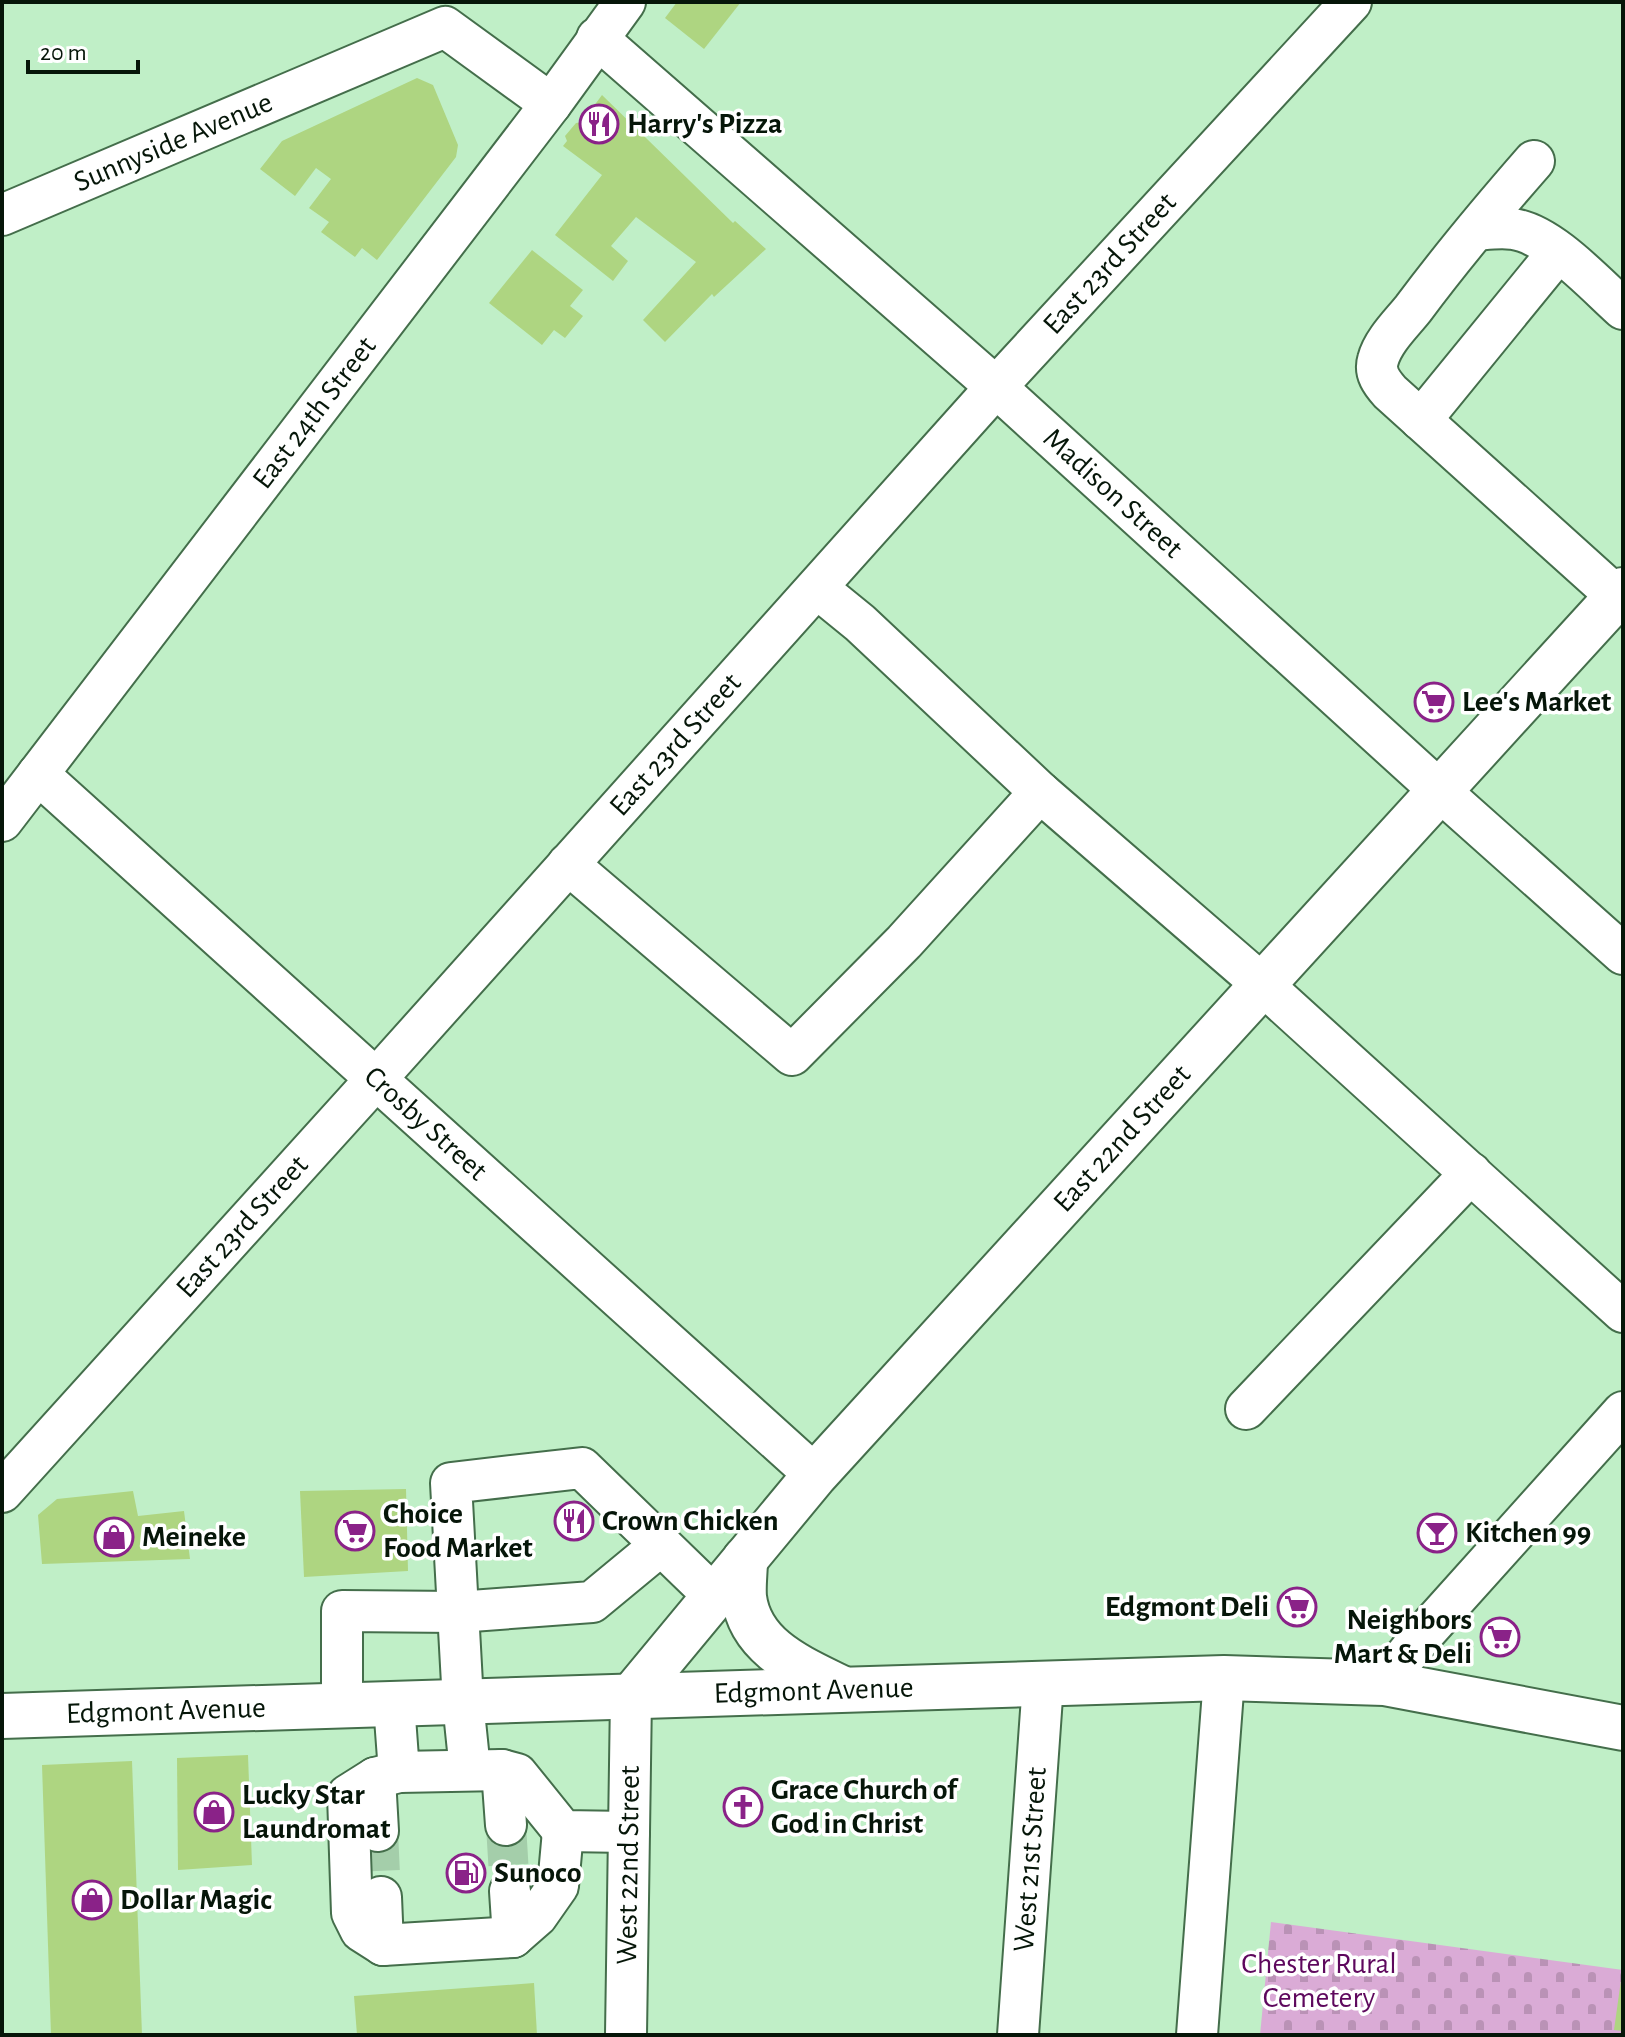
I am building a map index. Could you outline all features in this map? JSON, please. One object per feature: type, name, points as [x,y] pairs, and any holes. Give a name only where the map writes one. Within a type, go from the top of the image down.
[{"type":"main road","name":"East 22nd Street","points":[[631,1697],[815,1475],[1621,596]]},
{"type":"main road","points":[[745,1559],[744,1595],[748,1614],[758,1632],[786,1660],[844,1689]]},
{"type":"main road","name":"Edgmont Avenue","points":[[2,1716],[1224,1678],[1384,1683],[1623,1728]]},
{"type":"street","name":"East 24th Street","points":[[2,821],[551,104],[625,2]]},
{"type":"street","name":"East 23rd Street","points":[[2,1492],[996,387],[1351,2]]},
{"type":"street","name":"Sunnyside Avenue","points":[[3,212],[440,14],[551,104]]},
{"type":"street","name":"Madison Street","points":[[597,38],[996,387],[1623,954]]},
{"type":"street","points":[[1534,161],[1394,333],[1377,362],[1381,382],[1621,596]]},
{"type":"street","points":[[1476,230],[1514,229],[1530,234],[1558,252],[1623,309]]},
{"type":"street","points":[[1421,420],[1558,252]]},
{"type":"street","points":[[817,588],[860,623],[1040,792],[1263,985],[1623,1312]]},
{"type":"street","name":"Crosby Street","points":[[38,774],[815,1475]]},
{"type":"street","points":[[568,864],[792,1055],[904,942],[1040,792]]},
{"type":"street","points":[[1246,1409],[1471,1173]]},
{"type":"street","points":[[1384,1683],[1420,1638],[1623,1412]]},
{"type":"street","points":[[506,1825],[463,1702],[451,1483],[582,1468],[714,1596]]},
{"type":"street","points":[[342,1705],[342,1611],[458,1612],[592,1602],[661,1545]]},
{"type":"street","points":[[1197,2035],[1224,1678]]},
{"type":"street","name":"West 21st Street","points":[[1018,2035],[1043,1683]]},
{"type":"street","name":"West 22nd Street","points":[[626,2035],[631,1697]]},
{"type":"street","points":[[378,1831],[394,1704]]},
{"type":"street","points":[[486,1770],[517,1774],[563,1831],[558,1886],[537,1916],[513,1937],[383,1945],[361,1931],[352,1913],[348,1795],[387,1775],[486,1770]]},
{"type":"street","points":[[563,1831],[629,1832]]},
{"type":"street","points":[[510,1891],[513,1937]]},
{"type":"street","points":[[381,1897],[383,1945]]},
{"type":"green space","name":"Chester Rural Cemetery","points":[[1271,1922],[1623,1970],[1623,2035],[1260,2035]]},
{"type":"building","points":[[677,2],[741,2],[704,49],[665,18]]},
{"type":"building","points":[[417,78],[433,85],[458,145],[456,157],[377,260],[362,248],[355,257],[321,232],[329,222],[309,208],[331,179],[316,168],[295,196],[260,169],[282,141]]},
{"type":"building","points":[[602,95],[733,223],[735,221],[766,249],[714,297],[712,294],[665,342],[643,320],[696,262],[636,217],[611,246],[628,261],[613,281],[555,235],[602,175],[563,146],[567,141],[565,136],[576,123],[582,122]]},
{"type":"building","points":[[532,250],[583,290],[570,306],[583,316],[565,338],[554,330],[542,345],[489,303]]},
{"type":"building","name":"Choice Food Market","points":[[406,1489],[408,1571],[304,1577],[300,1491]]},
{"type":"building","name":"Meineke","points":[[133,1491],[138,1516],[184,1511],[190,1559],[42,1564],[38,1515],[57,1499]]},
{"type":"building","name":"Lucky Star Laundromat","points":[[248,1755],[252,1865],[178,1870],[177,1758]]},
{"type":"building","name":"Dollar Magic","points":[[132,1761],[142,2035],[51,2035],[42,1765]]},
{"type":"building","points":[[1623,1980],[1623,2031],[1614,2030]]},
{"type":"building","points":[[534,1983],[537,2035],[357,2035],[354,1996]]},
{"type":"tunnel","points":[[506,1825],[510,1891]]},
{"type":"tunnel","points":[[378,1831],[381,1897]]},
{"type":"place","name":"Harry's Pizza","points":[[599,124]]},
{"type":"place","name":"Lee's Market","points":[[1434,702]]},
{"type":"place","name":"Crown Chicken","points":[[574,1521]]},
{"type":"place","name":"Choice Food Market","points":[[355,1531]]},
{"type":"place","name":"Kitchen 99","points":[[1437,1533]]},
{"type":"place","name":"Meineke","points":[[114,1537]]},
{"type":"place","name":"Edgmont Deli","points":[[1297,1607]]},
{"type":"place","name":"Neighbors Mart & Deli","points":[[1500,1637]]},
{"type":"place","name":"Grace Church of God in Christ","points":[[743,1807]]},
{"type":"place","name":"Lucky Star Laundromat","points":[[214,1812]]},
{"type":"place","name":"Sunoco","points":[[466,1873]]},
{"type":"place","name":"Dollar Magic","points":[[92,1900]]}]
